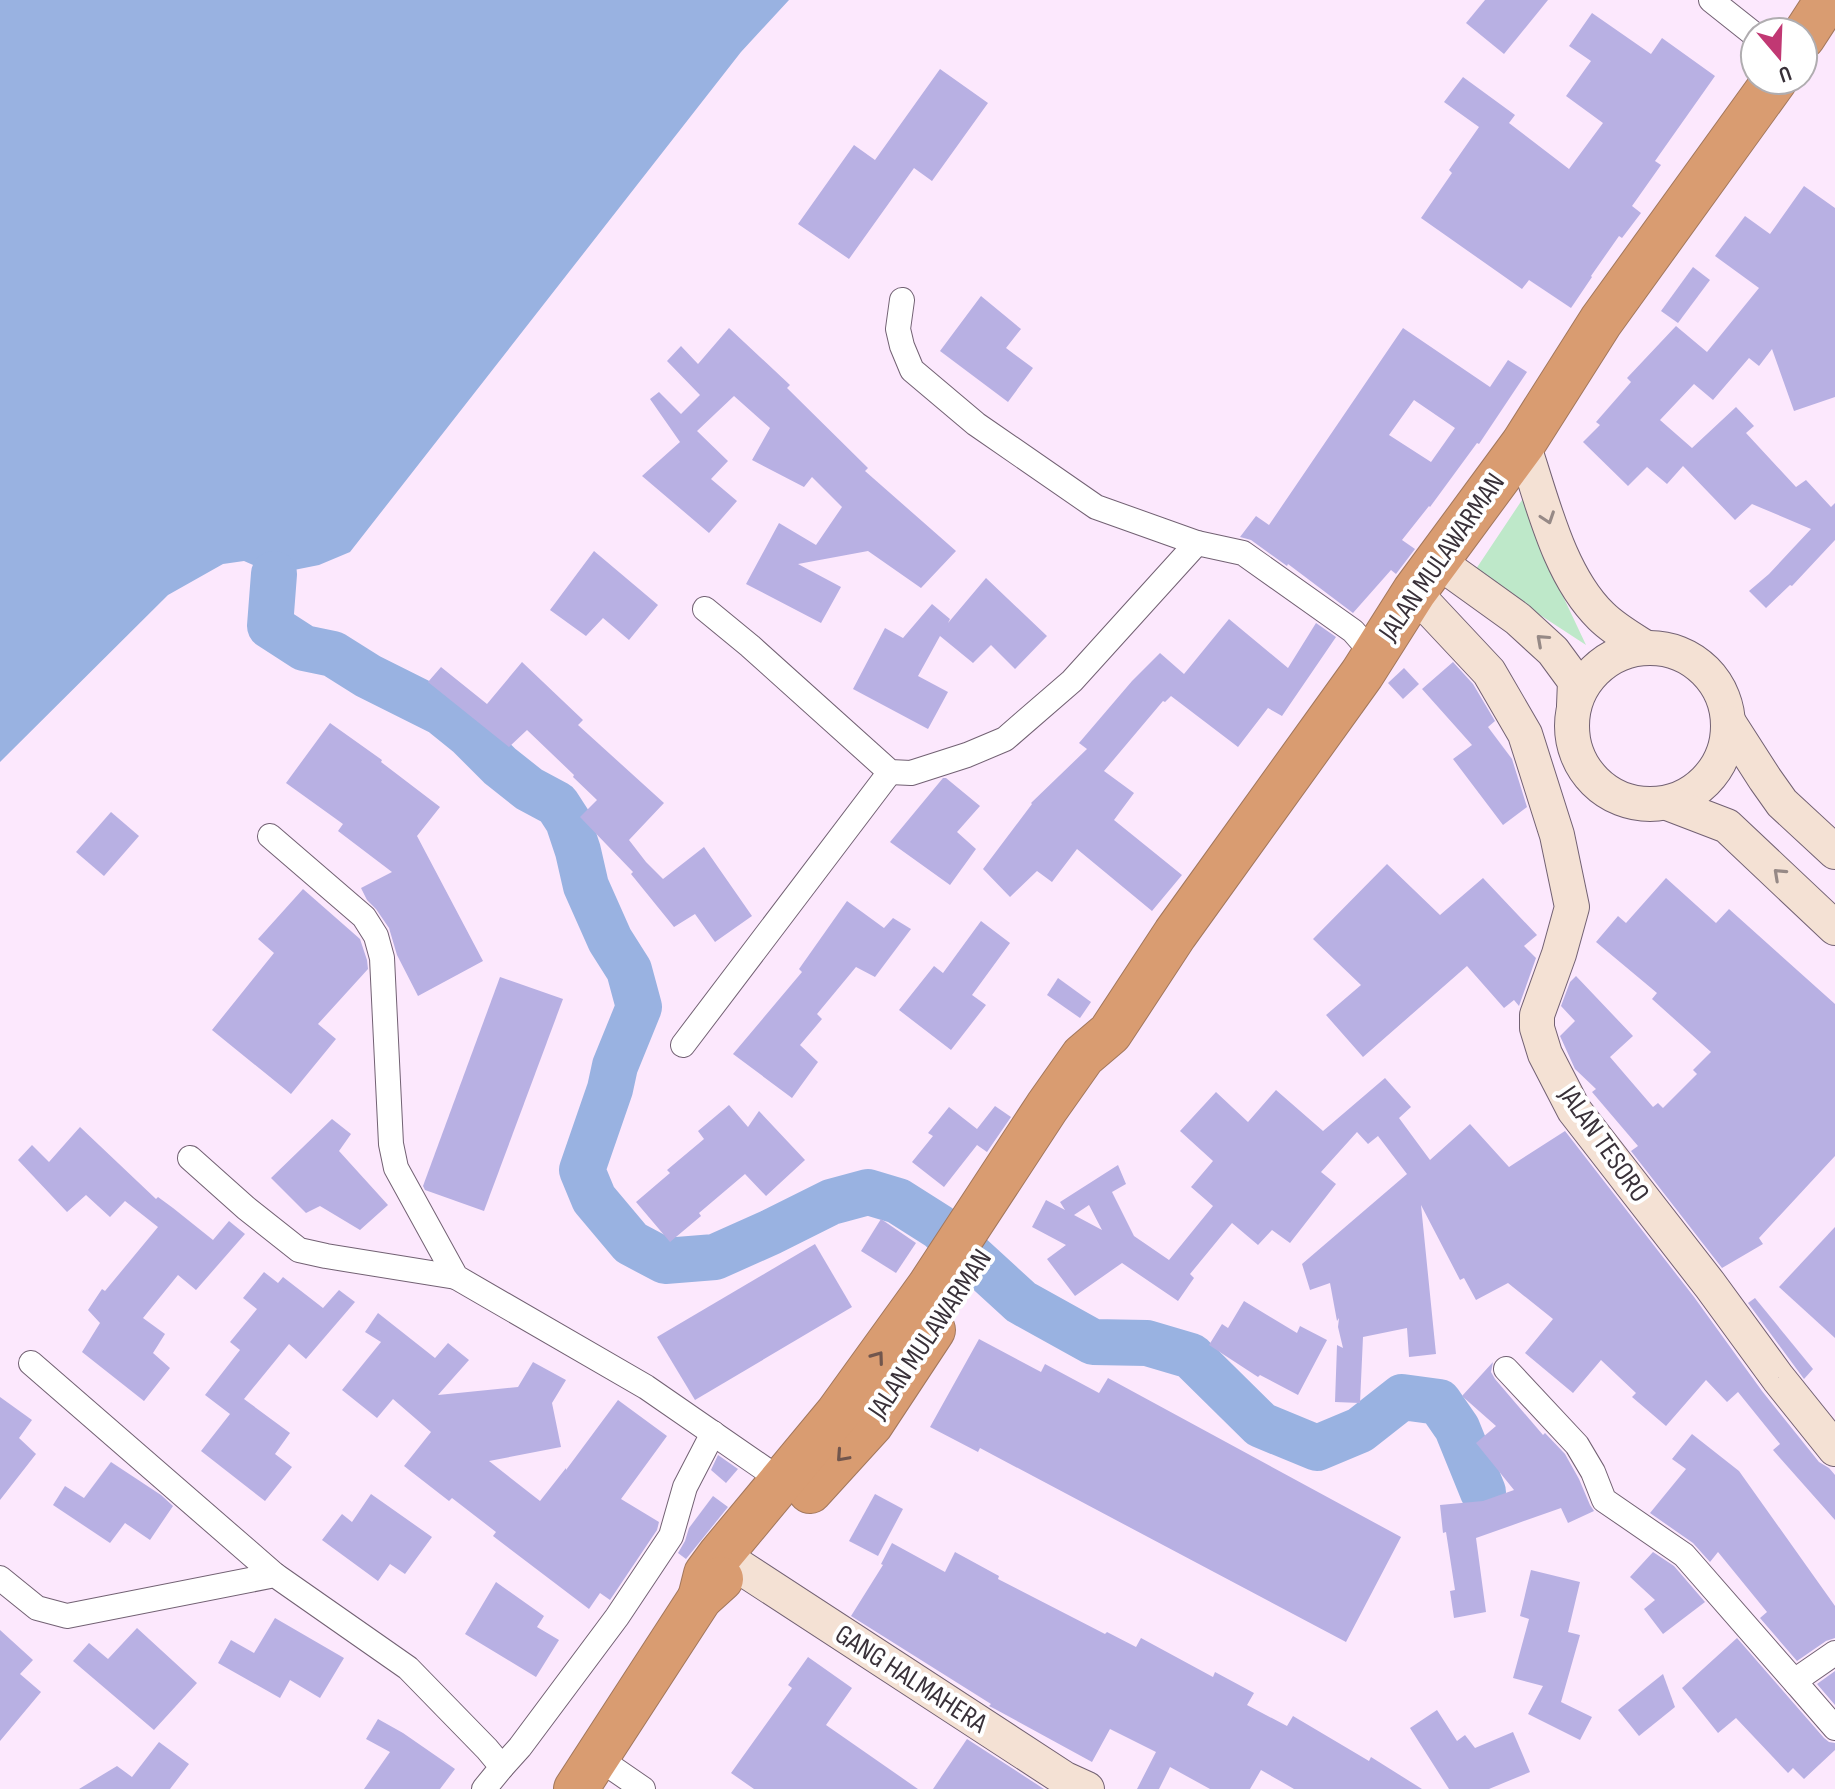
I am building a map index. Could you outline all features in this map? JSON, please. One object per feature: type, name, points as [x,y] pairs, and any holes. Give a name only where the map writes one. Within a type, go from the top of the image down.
[{"type":"highway","name":"JALAN MULAWARMAN","points":[[587,1774],[700,1598],[801,1500],[871,1424],[941,1294],[992,1217],[1016,1153],[1083,1056],[1110,1033],[1175,934],[1362,674],[1425,576],[1523,444],[1601,321],[1763,96]]},
{"type":"highway","name":"JALAN MULAWARMAN","points":[[700,1598],[706,1574],[713,1564],[941,1294]]},
{"type":"street","points":[[1711,0],[1739,22]]},
{"type":"street","points":[[902,300],[898,329],[912,370],[976,424],[1096,507],[1197,543],[1243,553],[1353,631],[1374,655]]},
{"type":"street","points":[[1523,444],[1564,562],[1587,602],[1602,618],[1646,648]]},
{"type":"street","points":[[705,609],[890,772],[911,773],[1005,739],[1072,681],[1197,543]]},
{"type":"street","points":[[1425,576],[1518,619],[1553,651],[1575,681],[1572,733],[1579,759],[1594,780],[1615,796],[1641,804],[1667,803],[1692,792],[1713,774],[1726,750],[1729,723],[1725,699],[1712,677],[1694,660],[1671,650],[1646,648],[1626,651],[1609,660],[1593,672],[1581,688],[1574,706]]},
{"type":"street","name":"JALAN TESORO","points":[[1425,576],[1489,672],[1525,734],[1557,835],[1572,907],[1537,1015],[1537,1028],[1545,1054],[1574,1110],[1835,1449]]},
{"type":"street","points":[[1729,723],[1782,803],[1835,852]]},
{"type":"street","points":[[683,1045],[890,772]]},
{"type":"street","points":[[1667,803],[1727,826],[1835,928]]},
{"type":"street","points":[[270,836],[364,917],[376,936],[382,958],[391,1144],[396,1168],[456,1277]]},
{"type":"street","points":[[190,1158],[299,1250],[456,1277],[646,1387],[782,1481]]},
{"type":"street","points":[[31,1363],[275,1575],[408,1668],[502,1767]]},
{"type":"street","points":[[1506,1369],[1577,1445],[1593,1472],[1604,1500],[1684,1555],[1835,1728]]},
{"type":"street","points":[[484,1789],[520,1747],[608,1629],[671,1536],[685,1487],[713,1433]]},
{"type":"street","name":"GANG HALMAHERA","points":[[737,1565],[1065,1779],[1087,1789]]},
{"type":"street","points":[[0,1578],[37,1608],[67,1616],[275,1575]]},
{"type":"street","points":[[1796,1683],[1835,1653]]},
{"type":"street","points":[[587,1774],[643,1789]]},
{"type":"green space","points":[[1524,497],[1544,556],[1586,645],[1474,572]]},
{"type":"water","points":[[0,0],[789,0],[741,52],[350,552],[319,565],[274,574],[244,561],[223,564],[168,595],[0,762]]},
{"type":"building","points":[[1485,0],[1548,0],[1504,54],[1466,23]]},
{"type":"building","points":[[1592,13],[1651,54],[1662,38],[1715,76],[1655,161],[1661,165],[1632,206],[1641,213],[1622,238],[1619,236],[1571,308],[1529,280],[1522,289],[1421,218],[1479,127],[1444,102],[1463,77],[1515,115],[1509,123],[1569,169],[1603,123],[1566,96],[1591,61],[1569,46]]},
{"type":"building","points":[[940,69],[988,103],[932,181],[914,168],[849,259],[798,224],[854,145],[875,160]]},
{"type":"building","points":[[1804,186],[1835,208],[1835,397],[1794,411],[1772,349],[1759,366],[1749,358],[1713,400],[1694,384],[1660,420],[1692,448],[1736,407],[1754,426],[1746,433],[1796,487],[1806,480],[1831,507],[1835,503],[1835,540],[1792,586],[1766,608],[1749,591],[1811,529],[1752,504],[1735,520],[1683,466],[1667,484],[1647,467],[1628,486],[1583,442],[1600,425],[1596,422],[1631,382],[1627,378],[1676,326],[1707,352],[1759,288],[1715,256],[1745,216],[1770,234]]},
{"type":"building","points":[[1693,267],[1710,280],[1678,323],[1661,311]]},
{"type":"building","points":[[981,296],[1021,329],[1006,348],[1033,368],[1008,402],[940,351]]},
{"type":"building","points":[[729,328],[790,385],[787,388],[868,468],[865,471],[956,551],[921,588],[868,551],[798,564],[841,587],[821,623],[746,584],[779,523],[816,545],[842,507],[812,477],[804,487],[752,460],[770,428],[734,396],[697,431],[728,461],[711,479],[737,501],[709,533],[642,476],[680,442],[650,399],[659,392],[681,414],[700,395],[667,361],[681,346],[698,364]]},
{"type":"building","points":[[1403,328],[1490,387],[1508,360],[1527,372],[1479,444],[1402,540],[1415,549],[1396,574],[1391,570],[1353,613],[1288,564],[1251,540],[1240,537],[1256,516],[1269,525]],"holes":[[[1414,400],[1455,428],[1431,462],[1389,435]]]},
{"type":"building","points":[[594,551],[658,605],[629,640],[603,618],[586,636],[550,610]]},
{"type":"building","points":[[986,578],[1047,636],[1015,669],[991,645],[973,663],[940,636],[918,676],[948,692],[928,729],[853,689],[885,628],[903,638],[932,604],[950,619],[948,623]]},
{"type":"building","points":[[1229,619],[1288,668],[1316,623],[1336,637],[1282,716],[1268,708],[1238,747],[1171,696],[1163,701],[1104,771],[1134,793],[1114,820],[1182,875],[1152,911],[1077,849],[1052,882],[1037,871],[1010,897],[983,869],[1031,803],[1087,749],[1079,743],[1160,653],[1184,674]]},
{"type":"building","points":[[522,662],[583,720],[578,725],[664,803],[629,840],[646,862],[663,879],[704,847],[752,916],[715,942],[695,914],[674,927],[631,874],[633,872],[580,817],[597,800],[574,775],[527,730],[509,747],[428,682],[441,667],[487,704]]},
{"type":"building","points":[[1453,662],[1473,684],[1495,721],[1488,727],[1512,759],[1527,807],[1503,825],[1453,759],[1472,745],[1422,689]]},
{"type":"building","points":[[1404,668],[1419,684],[1403,699],[1388,683]]},
{"type":"building","points":[[330,723],[440,807],[417,836],[483,961],[418,996],[397,955],[389,928],[361,888],[392,872],[338,831],[343,824],[286,783]]},
{"type":"building","points":[[943,778],[980,806],[957,832],[976,849],[950,885],[890,842]]},
{"type":"building","points":[[111,812],[139,836],[104,876],[76,852]]},
{"type":"building","points":[[1387,864],[1440,915],[1483,878],[1537,935],[1524,946],[1536,958],[1519,1006],[1514,1000],[1504,1008],[1467,966],[1363,1057],[1326,1015],[1361,985],[1313,939]]},
{"type":"building","points":[[1666,878],[1716,923],[1729,909],[1835,1004],[1835,1156],[1759,1238],[1763,1244],[1722,1268],[1631,1151],[1638,1146],[1592,1092],[1596,1089],[1575,1069],[1560,1036],[1575,1021],[1561,1006],[1570,982],[1576,976],[1633,1036],[1610,1057],[1653,1107],[1658,1103],[1663,1108],[1697,1074],[1693,1070],[1711,1052],[1652,999],[1657,993],[1596,942],[1618,916],[1626,923]]},
{"type":"building","points":[[303,889],[360,939],[368,969],[318,1024],[336,1039],[291,1094],[212,1030],[274,953],[258,939]]},
{"type":"building","points":[[847,901],[884,928],[893,918],[911,929],[875,977],[856,967],[817,1014],[822,1019],[800,1045],[818,1062],[792,1098],[733,1054],[802,972],[799,969]]},
{"type":"building","points":[[981,921],[1010,943],[972,995],[986,1005],[951,1050],[899,1010],[934,966],[943,973]]},
{"type":"building","points":[[500,977],[563,999],[484,1211],[425,1190],[423,1186]]},
{"type":"building","points":[[1058,978],[1091,1002],[1080,1018],[1047,995]]},
{"type":"building","points":[[1385,1078],[1411,1107],[1399,1118],[1430,1160],[1470,1124],[1509,1167],[1565,1131],[1694,1297],[1762,1391],[1819,1462],[1835,1475],[1835,1520],[1773,1450],[1780,1444],[1738,1392],[1727,1402],[1706,1380],[1666,1426],[1632,1397],[1636,1393],[1601,1360],[1573,1393],[1525,1353],[1553,1319],[1508,1283],[1476,1300],[1464,1278],[1460,1280],[1421,1205],[1436,1354],[1409,1357],[1407,1328],[1363,1337],[1360,1403],[1335,1402],[1337,1345],[1343,1348],[1339,1318],[1337,1321],[1330,1283],[1310,1290],[1302,1264],[1407,1174],[1378,1136],[1368,1144],[1357,1132],[1321,1172],[1336,1184],[1290,1243],[1272,1230],[1258,1245],[1232,1223],[1190,1274],[1194,1278],[1178,1301],[1122,1263],[1075,1296],[1047,1259],[1066,1245],[1032,1227],[1046,1200],[1065,1210],[1060,1202],[1118,1165],[1126,1184],[1112,1192],[1134,1236],[1169,1260],[1213,1206],[1191,1187],[1213,1161],[1180,1131],[1216,1092],[1248,1122],[1276,1090],[1323,1131]],"holes":[[[1089,1205],[1102,1230],[1074,1215]]]},
{"type":"building","points":[[729,1105],[748,1127],[759,1111],[805,1160],[766,1196],[745,1174],[670,1242],[636,1202],[670,1173],[667,1170],[704,1139],[698,1131]]},
{"type":"building","points":[[995,1106],[1011,1117],[987,1152],[977,1145],[944,1187],[912,1162],[933,1136],[928,1133],[949,1107],[977,1129]]},
{"type":"building","points":[[332,1119],[351,1134],[339,1151],[388,1205],[360,1230],[320,1206],[306,1213],[271,1178]]},
{"type":"building","points":[[80,1127],[156,1199],[158,1197],[213,1240],[229,1221],[245,1234],[196,1290],[178,1275],[143,1318],[165,1334],[153,1353],[170,1368],[144,1401],[82,1352],[100,1323],[88,1310],[102,1289],[105,1291],[158,1227],[125,1201],[110,1217],[86,1195],[67,1212],[18,1160],[32,1145],[49,1162]]},
{"type":"building","points":[[881,1219],[916,1243],[896,1273],[861,1251]]},
{"type":"building","points":[[1835,1227],[1835,1338],[1779,1287]]},
{"type":"building","points":[[815,1244],[852,1307],[695,1400],[657,1337]]},
{"type":"building","points":[[264,1272],[278,1283],[283,1277],[323,1308],[339,1290],[355,1302],[306,1359],[289,1344],[244,1399],[290,1433],[275,1454],[292,1467],[265,1501],[201,1451],[230,1414],[205,1395],[240,1350],[230,1342],[257,1309],[243,1298]]},
{"type":"building","points":[[1755,1298],[1813,1369],[1804,1379],[1748,1303]]},
{"type":"building","points":[[1244,1301],[1297,1333],[1300,1326],[1327,1340],[1298,1395],[1260,1375],[1258,1377],[1209,1345],[1222,1324],[1228,1328]]},
{"type":"building","points":[[378,1313],[435,1358],[448,1343],[469,1360],[438,1395],[518,1387],[533,1362],[566,1380],[552,1403],[561,1447],[489,1461],[540,1501],[618,1400],[667,1436],[621,1499],[659,1522],[657,1530],[610,1600],[600,1593],[589,1609],[493,1536],[496,1532],[404,1466],[431,1432],[393,1399],[377,1418],[342,1390],[381,1342],[365,1332]]},
{"type":"building","points":[[979,1339],[1041,1372],[1045,1364],[1099,1393],[1108,1378],[1401,1537],[1346,1642],[980,1448],[978,1452],[930,1427]]},
{"type":"building","points":[[1493,1362],[1491,1372],[1495,1379],[1543,1435],[1545,1433],[1565,1454],[1594,1511],[1568,1523],[1561,1508],[1476,1538],[1486,1612],[1454,1618],[1450,1591],[1455,1590],[1440,1505],[1483,1501],[1514,1490],[1476,1443],[1496,1426],[1462,1396]]},
{"type":"building","points":[[0,1397],[32,1420],[19,1438],[36,1454],[0,1500]]},
{"type":"building","points":[[1692,1434],[1739,1471],[1835,1606],[1835,1638],[1797,1661],[1760,1618],[1767,1612],[1718,1552],[1710,1562],[1693,1543],[1650,1513],[1686,1469],[1672,1459]]},
{"type":"building","points":[[718,1455],[738,1469],[726,1483],[711,1470]]},
{"type":"building","points":[[111,1462],[173,1506],[150,1540],[125,1523],[110,1543],[53,1505],[65,1486],[84,1498]]},
{"type":"building","points":[[371,1494],[432,1537],[405,1574],[390,1564],[378,1581],[322,1540],[342,1514],[352,1522]]},
{"type":"building","points":[[875,1494],[903,1509],[878,1556],[849,1541]]},
{"type":"building","points":[[713,1496],[728,1507],[686,1559],[678,1553],[689,1528]]},
{"type":"building","points":[[892,1543],[945,1572],[955,1552],[999,1576],[998,1579],[1105,1634],[1107,1632],[1136,1647],[1141,1638],[1213,1677],[1215,1672],[1254,1693],[1247,1705],[1287,1726],[1293,1716],[1369,1761],[1371,1757],[1422,1789],[1294,1789],[1261,1770],[1250,1789],[1210,1789],[1170,1767],[1159,1789],[1137,1789],[1156,1752],[1110,1729],[1092,1762],[989,1706],[991,1704],[851,1616],[883,1565]]},
{"type":"building","points":[[1653,1552],[1674,1566],[1705,1602],[1663,1634],[1644,1609],[1655,1600],[1630,1577]]},
{"type":"building","points":[[1531,1570],[1580,1582],[1568,1632],[1580,1635],[1561,1702],[1592,1717],[1580,1740],[1528,1714],[1543,1686],[1513,1678],[1529,1619],[1520,1616]]},
{"type":"building","points":[[496,1582],[544,1616],[537,1627],[559,1640],[536,1677],[465,1634]]},
{"type":"building","points":[[275,1618],[344,1658],[320,1698],[290,1680],[280,1698],[218,1663],[231,1640],[254,1653]]},
{"type":"building","points":[[137,1628],[197,1683],[154,1730],[73,1661],[89,1643],[108,1659]]},
{"type":"building","points":[[0,1630],[33,1660],[20,1674],[41,1692],[0,1741]]},
{"type":"building","points":[[1737,1638],[1824,1738],[1835,1743],[1835,1750],[1804,1779],[1793,1768],[1788,1773],[1736,1718],[1718,1733],[1682,1688]]},
{"type":"building","points":[[808,1657],[852,1688],[826,1725],[918,1789],[754,1789],[731,1773],[792,1688],[788,1685]]},
{"type":"building","points":[[1835,1671],[1835,1705],[1817,1684]]},
{"type":"building","points":[[1663,1674],[1675,1707],[1639,1736],[1618,1710]]},
{"type":"building","points":[[1437,1710],[1457,1741],[1465,1735],[1475,1748],[1513,1732],[1530,1772],[1489,1789],[1449,1789],[1410,1728]]},
{"type":"building","points":[[378,1719],[455,1769],[440,1789],[364,1789],[390,1752],[366,1739]]},
{"type":"building","points":[[967,1739],[1044,1789],[933,1789]]},
{"type":"building","points":[[159,1742],[189,1764],[170,1789],[79,1789],[117,1766],[132,1777]]},
{"type":"waterway","points":[[274,574],[270,626],[304,648],[333,654],[368,676],[442,713],[529,789],[557,804],[568,821],[586,886],[610,940],[629,970],[639,1007],[615,1066],[582,1170],[594,1199],[631,1243],[665,1261],[715,1257],[831,1202],[868,1192],[898,1201],[939,1227],[1021,1302],[1093,1342],[1147,1343],[1191,1356],[1261,1425],[1317,1448],[1360,1430],[1402,1397],[1439,1402],[1457,1428],[1483,1492]]}]
